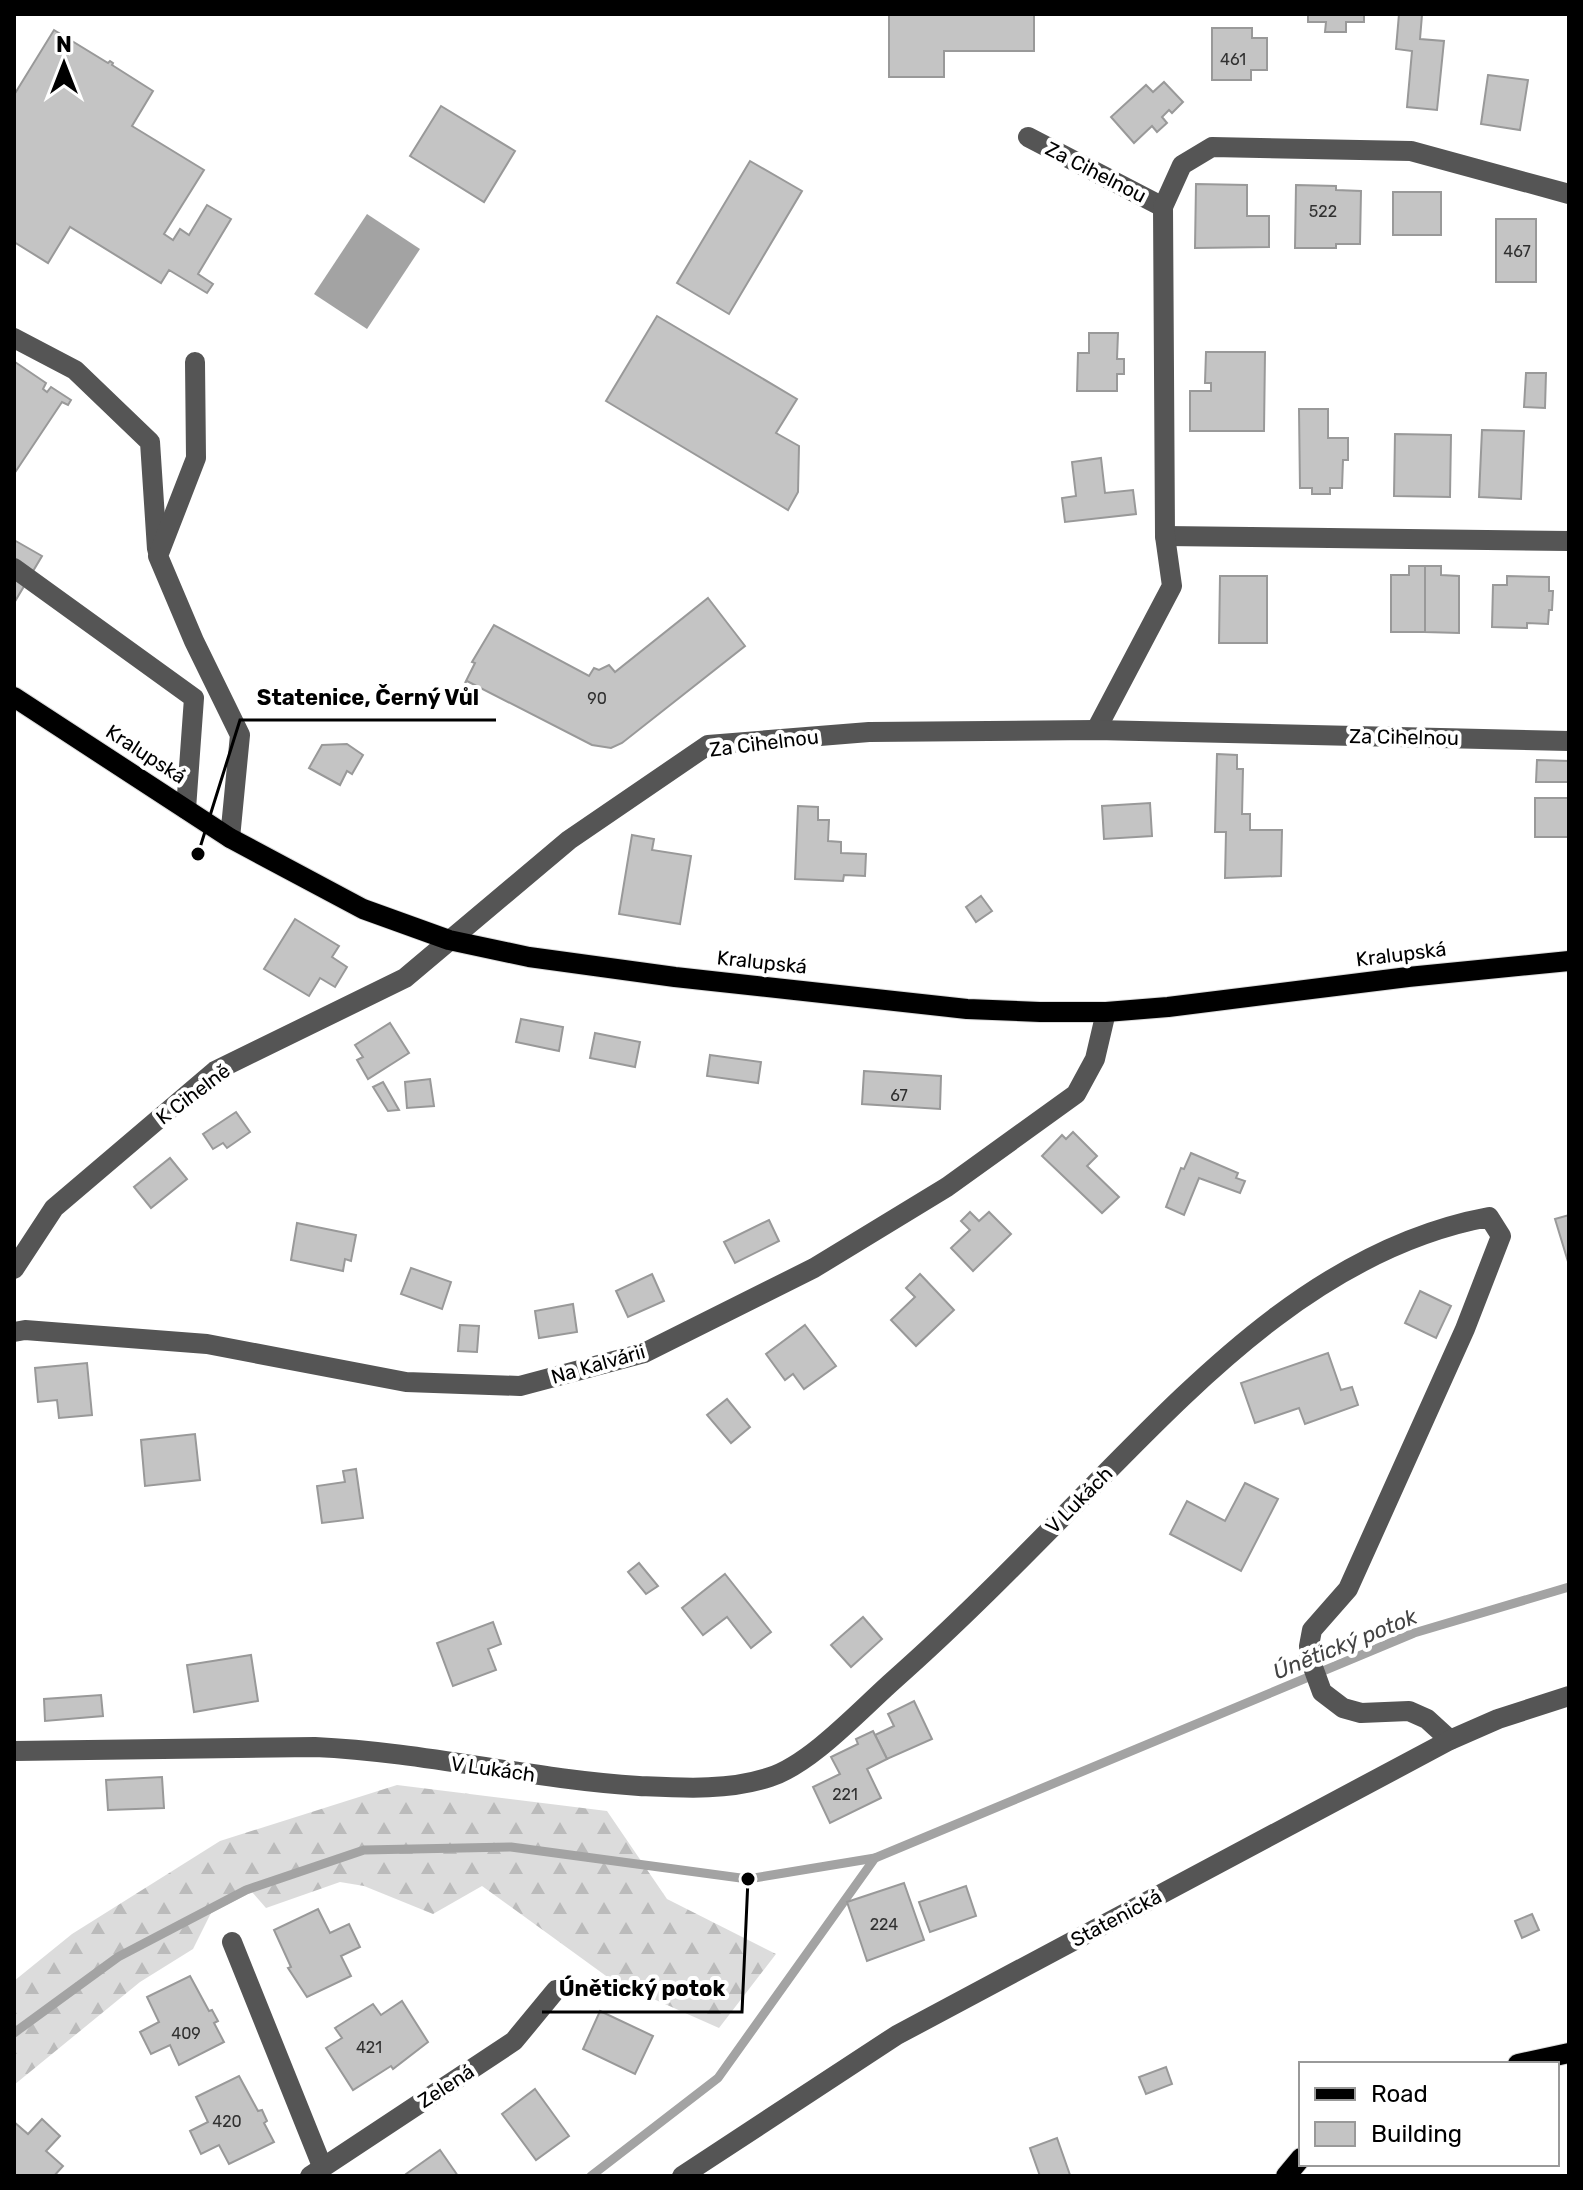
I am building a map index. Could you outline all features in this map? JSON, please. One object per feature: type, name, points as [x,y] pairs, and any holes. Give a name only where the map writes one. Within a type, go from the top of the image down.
[{"type":"main road","name":"Kralupská","points":[[14,697],[230,838],[363,909],[449,940],[529,957],[952,1008],[1040,1012],[1106,1012],[1569,961]]},
{"type":"main road","points":[[1527,2062],[1569,2053]]},
{"type":"main road","points":[[1286,2176],[1299,2160]]},
{"type":"street","name":"Za Cihelnou","points":[[1028,137],[1163,207]]},
{"type":"street","name":"Za Cihelnou","points":[[1096,730],[1172,586],[1165,536],[1163,207],[1182,165],[1212,147],[1411,151],[1569,194]]},
{"type":"street","points":[[14,338],[75,370],[150,442],[158,556],[194,641],[240,735],[230,838]]},
{"type":"street","points":[[158,556],[196,458],[195,362]]},
{"type":"street","points":[[1165,536],[1569,541]]},
{"type":"street","points":[[14,568],[194,698],[186,809]]},
{"type":"street","name":"Za Cihelnou","points":[[449,940],[569,840],[708,745],[869,732],[1096,730],[1569,741]]},
{"type":"street","name":"K Cihelně","points":[[14,1269],[54,1208],[215,1071],[405,978],[449,940]]},
{"type":"street","name":"Na Kalvárii","points":[[14,1332],[25,1330],[207,1344],[406,1382],[520,1386],[644,1353],[827,1260],[947,1187],[1076,1094],[1095,1059],[1106,1012]]},
{"type":"street","name":"V Lukách","points":[[14,1751],[364,1749],[547,1776],[667,1787],[737,1785],[772,1776],[798,1764],[923,1654],[1170,1407],[1266,1325],[1376,1254],[1420,1234],[1489,1217],[1501,1236],[1465,1329],[1348,1589],[1312,1630],[1309,1646],[1310,1659],[1322,1692],[1343,1708],[1361,1713],[1409,1711],[1427,1719],[1450,1740]]},
{"type":"street","name":"Statenická","points":[[682,2176],[897,2035],[1450,1740],[1498,1719],[1569,1696]]},
{"type":"street","name":"Zelená","points":[[232,1942],[316,2171],[514,2041],[556,1990]]},
{"type":"green space","points":[[397,1785],[607,1811],[667,1899],[776,1954],[719,2028],[613,1981],[482,1886],[433,1914],[364,1886],[340,1882],[266,1908],[252,1892],[211,1913],[193,1949],[140,1982],[14,2085],[14,1981],[72,1934],[220,1841]]},
{"type":"shaded area","points":[[367,214],[420,249],[367,329],[314,294]]},
{"type":"building","points":[[889,14],[1034,14],[1034,51],[944,51],[944,77],[889,77]]},
{"type":"building","points":[[1308,14],[1364,14],[1364,22],[1346,22],[1346,32],[1325,32],[1326,22],[1308,22]]},
{"type":"building","points":[[1399,14],[1422,15],[1420,39],[1444,41],[1437,110],[1407,107],[1412,51],[1396,49]]},
{"type":"building","points":[[1212,28],[1252,28],[1252,38],[1267,38],[1267,70],[1251,70],[1251,80],[1212,80]]},
{"type":"building","points":[[54,30],[108,63],[110,61],[153,91],[132,126],[204,170],[164,234],[173,240],[180,229],[189,235],[207,205],[231,219],[198,274],[213,284],[207,293],[169,270],[161,283],[70,227],[48,263],[14,242],[14,95]]},
{"type":"building","points":[[1488,75],[1528,80],[1520,130],[1481,124]]},
{"type":"building","points":[[1164,82],[1183,102],[1172,113],[1169,110],[1162,117],[1167,123],[1157,132],[1152,126],[1134,143],[1111,117],[1146,85],[1153,92]]},
{"type":"building","points":[[441,106],[515,151],[484,202],[410,156]]},
{"type":"building","points":[[750,161],[802,191],[729,314],[677,283]]},
{"type":"building","points":[[1196,184],[1247,185],[1247,216],[1269,216],[1269,247],[1195,248]]},
{"type":"building","points":[[1296,185],[1336,186],[1336,190],[1361,191],[1360,244],[1336,244],[1336,248],[1295,248]]},
{"type":"building","points":[[1393,192],[1441,192],[1441,235],[1393,235]]},
{"type":"building","points":[[1496,219],[1536,219],[1536,282],[1496,282]]},
{"type":"building","points":[[657,316],[797,399],[776,433],[799,446],[798,492],[788,510],[606,401]]},
{"type":"building","points":[[1089,333],[1118,333],[1117,359],[1124,359],[1124,374],[1117,374],[1117,391],[1077,391],[1078,353],[1089,353]]},
{"type":"building","points":[[1206,352],[1265,352],[1264,431],[1190,431],[1190,391],[1211,391],[1211,383],[1205,383]]},
{"type":"building","points":[[15,362],[46,383],[43,389],[47,392],[51,387],[71,400],[68,405],[62,402],[14,474]]},
{"type":"building","points":[[1526,373],[1546,373],[1545,408],[1524,407]]},
{"type":"building","points":[[1299,409],[1328,409],[1328,438],[1348,438],[1348,460],[1343,460],[1342,488],[1330,488],[1330,494],[1312,494],[1312,488],[1300,488]]},
{"type":"building","points":[[1482,430],[1524,431],[1521,499],[1479,497]]},
{"type":"building","points":[[1395,434],[1451,435],[1450,497],[1394,496]]},
{"type":"building","points":[[1101,458],[1105,493],[1133,490],[1136,514],[1065,522],[1062,498],[1076,496],[1072,462]]},
{"type":"building","points":[[14,540],[42,556],[14,603]]},
{"type":"building","points":[[1409,566],[1425,566],[1425,632],[1391,632],[1391,575],[1409,575]]},
{"type":"building","points":[[1425,566],[1441,566],[1441,575],[1459,576],[1459,633],[1425,632]]},
{"type":"building","points":[[1220,576],[1267,576],[1267,643],[1219,643]]},
{"type":"building","points":[[1507,576],[1549,577],[1549,591],[1553,591],[1548,624],[1527,623],[1527,628],[1492,627],[1493,585],[1507,585]]},
{"type":"building","points":[[708,598],[745,646],[622,743],[611,748],[592,745],[467,681],[465,683],[475,663],[472,662],[494,625],[589,676],[594,668],[599,670],[609,665],[615,672]]},
{"type":"building","points":[[347,744],[363,755],[352,774],[347,771],[340,785],[309,768],[322,745]]},
{"type":"building","points":[[1217,754],[1237,755],[1237,769],[1243,769],[1242,814],[1250,814],[1250,830],[1282,830],[1281,876],[1225,878],[1226,832],[1215,832]]},
{"type":"building","points":[[1537,760],[1569,761],[1569,782],[1536,782]]},
{"type":"building","points":[[1535,798],[1569,798],[1569,837],[1535,837]]},
{"type":"building","points":[[1150,803],[1152,836],[1104,839],[1102,806]]},
{"type":"building","points":[[798,806],[818,807],[818,820],[829,820],[828,841],[841,842],[841,853],[866,854],[865,876],[844,875],[843,881],[795,879]]},
{"type":"building","points":[[632,835],[654,839],[652,850],[691,856],[680,924],[619,914]]},
{"type":"building","points":[[981,896],[992,911],[976,922],[966,907]]},
{"type":"building","points":[[295,919],[339,946],[332,957],[347,967],[335,987],[320,978],[309,996],[264,969]]},
{"type":"building","points":[[521,1019],[563,1027],[559,1051],[516,1042]]},
{"type":"building","points":[[390,1023],[409,1053],[368,1079],[357,1060],[363,1057],[355,1045]]},
{"type":"building","points":[[595,1033],[640,1042],[635,1067],[590,1058]]},
{"type":"building","points":[[710,1055],[761,1062],[758,1083],[707,1076]]},
{"type":"building","points":[[864,1071],[941,1076],[940,1109],[862,1104]]},
{"type":"building","points":[[430,1079],[434,1106],[407,1108],[405,1082]]},
{"type":"building","points":[[383,1082],[399,1110],[388,1111],[373,1087]]},
{"type":"building","points":[[236,1112],[250,1132],[227,1148],[223,1143],[213,1149],[203,1134]]},
{"type":"building","points":[[1073,1132],[1097,1156],[1087,1166],[1119,1197],[1102,1213],[1042,1156],[1062,1135],[1066,1139]]},
{"type":"building","points":[[1191,1153],[1238,1173],[1236,1178],[1245,1181],[1240,1193],[1199,1178],[1184,1215],[1166,1207],[1181,1168],[1184,1169]]},
{"type":"building","points":[[170,1158],[187,1179],[151,1208],[134,1187]]},
{"type":"building","points":[[970,1212],[979,1221],[989,1212],[1011,1234],[973,1271],[951,1248],[970,1230],[961,1221]]},
{"type":"building","points":[[1569,1215],[1569,1265],[1555,1219]]},
{"type":"building","points":[[769,1220],[779,1241],[735,1263],[724,1242]]},
{"type":"building","points":[[297,1223],[356,1235],[351,1261],[345,1259],[343,1271],[291,1260]]},
{"type":"building","points":[[411,1268],[451,1282],[442,1309],[401,1294]]},
{"type":"building","points":[[652,1274],[664,1301],[628,1317],[616,1291]]},
{"type":"building","points":[[920,1274],[954,1310],[916,1346],[891,1320],[915,1297],[906,1288]]},
{"type":"building","points":[[1420,1291],[1451,1306],[1436,1338],[1405,1323]]},
{"type":"building","points":[[573,1304],[577,1332],[539,1338],[535,1311]]},
{"type":"building","points":[[460,1325],[479,1326],[477,1352],[458,1351]]},
{"type":"building","points":[[805,1325],[836,1366],[804,1389],[793,1374],[785,1380],[766,1354]]},
{"type":"building","points":[[1328,1353],[1341,1390],[1352,1387],[1358,1405],[1305,1424],[1299,1408],[1255,1423],[1241,1383]]},
{"type":"building","points":[[87,1363],[92,1415],[59,1418],[57,1400],[38,1402],[35,1368]]},
{"type":"building","points":[[727,1399],[750,1427],[731,1443],[707,1415]]},
{"type":"building","points":[[195,1434],[200,1480],[145,1486],[141,1440]]},
{"type":"building","points":[[356,1469],[363,1518],[322,1523],[317,1486],[345,1482],[343,1471]]},
{"type":"building","points":[[1245,1483],[1278,1499],[1241,1571],[1170,1534],[1187,1501],[1225,1521]]},
{"type":"building","points":[[639,1563],[658,1586],[646,1594],[628,1572]]},
{"type":"building","points":[[725,1574],[771,1632],[751,1648],[727,1617],[703,1635],[682,1608]]},
{"type":"building","points":[[863,1617],[882,1639],[851,1667],[831,1645]]},
{"type":"building","points":[[493,1622],[501,1644],[488,1649],[496,1670],[453,1686],[437,1643]]},
{"type":"building","points":[[251,1655],[258,1701],[194,1712],[187,1665]]},
{"type":"building","points":[[101,1695],[103,1716],[45,1721],[44,1699]]},
{"type":"building","points":[[914,1701],[932,1739],[887,1759],[875,1735],[894,1726],[888,1714]]},
{"type":"building","points":[[873,1731],[887,1759],[867,1769],[881,1798],[830,1823],[813,1787],[840,1774],[831,1757],[858,1744],[856,1739]]},
{"type":"building","points":[[162,1777],[164,1808],[108,1810],[106,1780]]},
{"type":"building","points":[[904,1883],[924,1940],[867,1961],[847,1902]]},
{"type":"building","points":[[966,1886],[976,1916],[930,1932],[919,1902]]},
{"type":"building","points":[[318,1909],[330,1933],[349,1924],[360,1947],[341,1956],[351,1976],[307,1997],[288,1968],[291,1967],[274,1930]]},
{"type":"building","points":[[1532,1914],[1539,1930],[1522,1938],[1515,1921]]},
{"type":"building","points":[[190,1976],[218,2021],[214,2023],[224,2042],[179,2065],[170,2045],[151,2054],[140,2032],[159,2022],[147,1997]]},
{"type":"building","points":[[402,2001],[428,2042],[393,2069],[391,2066],[353,2090],[326,2048],[342,2038],[335,2028],[373,2004],[381,2015]]},
{"type":"building","points":[[600,2011],[653,2036],[635,2074],[583,2049]]},
{"type":"building","points":[[1166,2067],[1172,2084],[1146,2094],[1139,2077]]},
{"type":"building","points":[[239,2076],[258,2111],[262,2110],[267,2121],[264,2123],[274,2142],[229,2164],[219,2145],[201,2154],[190,2131],[208,2122],[196,2097]]},
{"type":"building","points":[[535,2089],[569,2136],[536,2160],[502,2114]]},
{"type":"building","points":[[42,2119],[60,2136],[46,2151],[63,2166],[54,2176],[14,2176],[14,2122],[28,2134]]},
{"type":"building","points":[[1057,2138],[1070,2175],[1040,2176],[1030,2148]]},
{"type":"building","points":[[440,2150],[458,2176],[407,2176],[406,2174]]},
{"type":"waterway","name":"Únětický potok","points":[[14,2033],[118,1957],[246,1890],[364,1850],[511,1847],[748,1879],[875,1858],[1414,1633],[1569,1587]]},
{"type":"waterway","points":[[591,2176],[718,2078],[875,1858]]},
{"type":"place","name":"Statenice, Černý Vůl","points":[[198,854]]},
{"type":"place","name":"Únětický potok","points":[[748,1879]]}]
